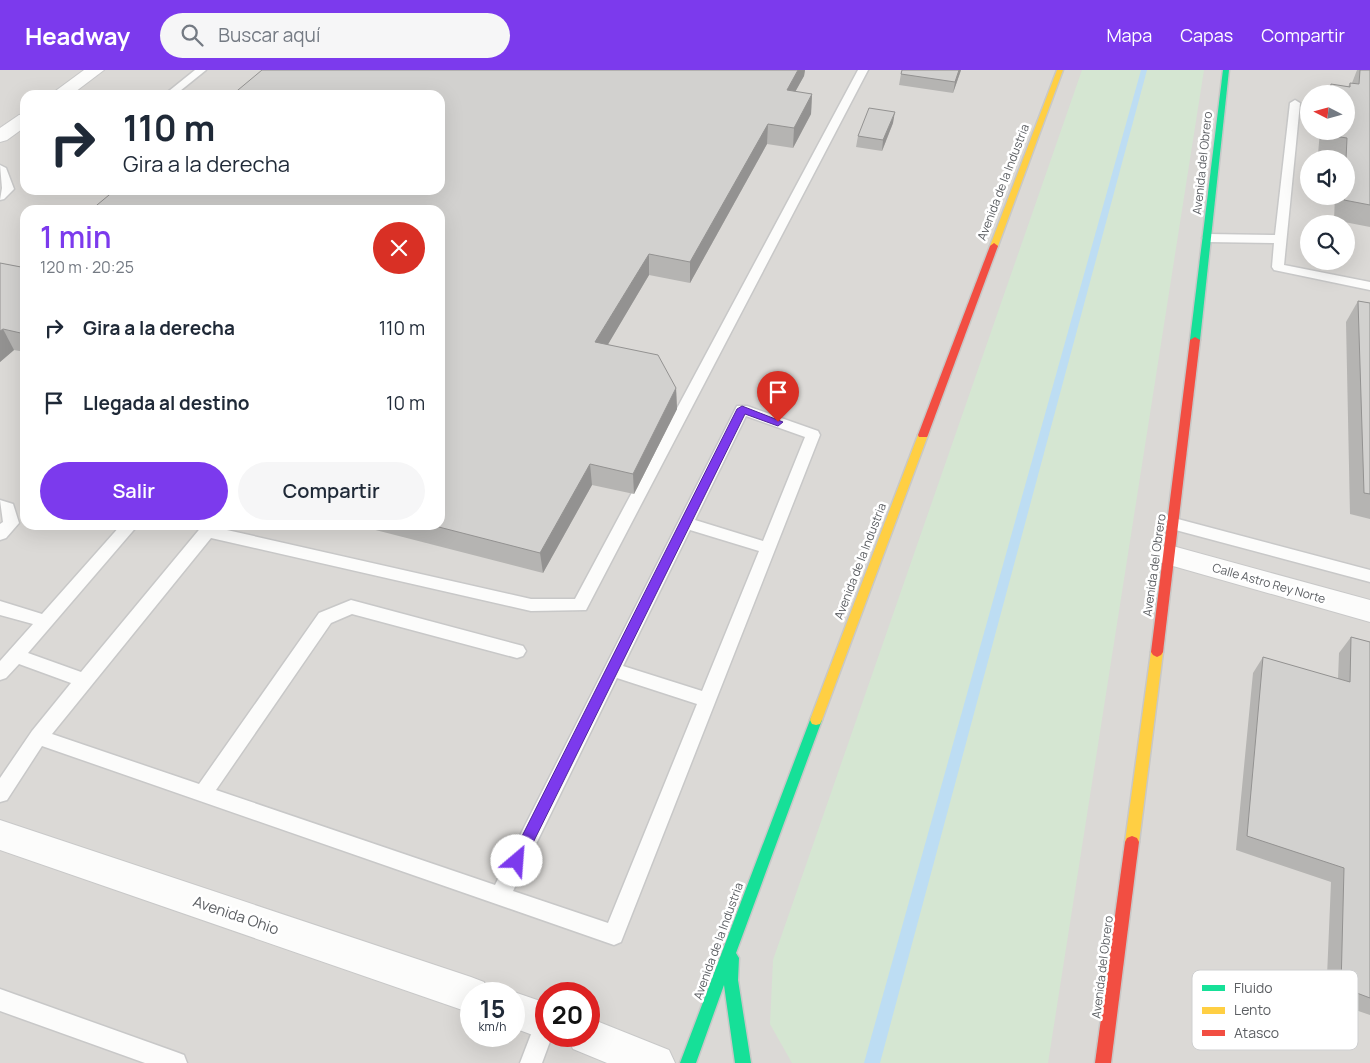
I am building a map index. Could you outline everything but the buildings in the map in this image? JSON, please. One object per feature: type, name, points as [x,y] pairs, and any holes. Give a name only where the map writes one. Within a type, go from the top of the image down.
[{"type":"street","points":[[66,90],[95,70]]},
{"type":"street","name":"Avenida de la Industria","points":[[688,1063],[733,938],[1060,70]]},
{"type":"street","name":"Avenida del Obrero","points":[[1103,1063],[1174,524],[1226,70]]},
{"type":"street","points":[[0,136],[20,122]]},
{"type":"street","name":"Calle Astro Rey Norte","points":[[1169,555],[1370,611]]},
{"type":"street","name":"Avenida Ohio","points":[[0,835],[460,991]]},
{"type":"street","points":[[733,938],[731,980],[743,1063]]},
{"type":"street","points":[[600,1041],[656,1063]]},
{"type":"lane","points":[[175,90],[201,70]]},
{"type":"lane","points":[[217,530],[531,605],[580,605],[863,70]]},
{"type":"lane","points":[[1295,102],[1278,267],[1370,286]]},
{"type":"lane","points":[[0,168],[8,189],[0,197]]},
{"type":"lane","points":[[1208,238],[1281,239]]},
{"type":"lane","points":[[38,737],[202,794],[500,896],[614,935],[813,435],[742,409],[500,896]]},
{"type":"lane","points":[[0,506],[8,508],[11,523],[0,534]]},
{"type":"lane","points":[[686,523],[768,548]]},
{"type":"lane","points":[[1174,524],[1370,576]]},
{"type":"lane","points":[[0,672],[126,530]]},
{"type":"lane","points":[[0,794],[38,737],[207,530]]},
{"type":"lane","points":[[202,794],[326,618],[351,607],[517,651]]},
{"type":"lane","points":[[0,608],[45,621]]},
{"type":"lane","points":[[14,655],[84,681]]},
{"type":"lane","points":[[612,670],[708,700]]},
{"type":"lane","points":[[0,1000],[176,1063]]},
{"type":"lane","points":[[531,1063],[537,1047]]},
{"type":"shaded area","points":[[0,70],[1370,70],[1370,1063],[0,1063]]},
{"type":"green space","points":[[1082,70],[1204,70],[1048,1063],[792,1063],[770,1024],[773,960]]},
{"type":"waterway","points":[[872,1063],[1144,70]]},
{"type":"traffic: fast","points":[[1195,340],[1226,70]]},
{"type":"traffic: fast","points":[[688,1063],[816,720]]},
{"type":"traffic: fast","points":[[732,958],[731,980],[743,1063]]},
{"type":"traffic: slow","points":[[994,246],[1060,70]]},
{"type":"traffic: slow","points":[[816,720],[923,435]]},
{"type":"traffic: slow","points":[[1132,842],[1157,652]]},
{"type":"traffic: jam","points":[[923,435],[994,246]]},
{"type":"traffic: jam","points":[[1157,652],[1195,340]]},
{"type":"traffic: jam","points":[[1103,1063],[1132,842]]},
{"type":"route","points":[[517,861],[742,409],[778,422]]}]
